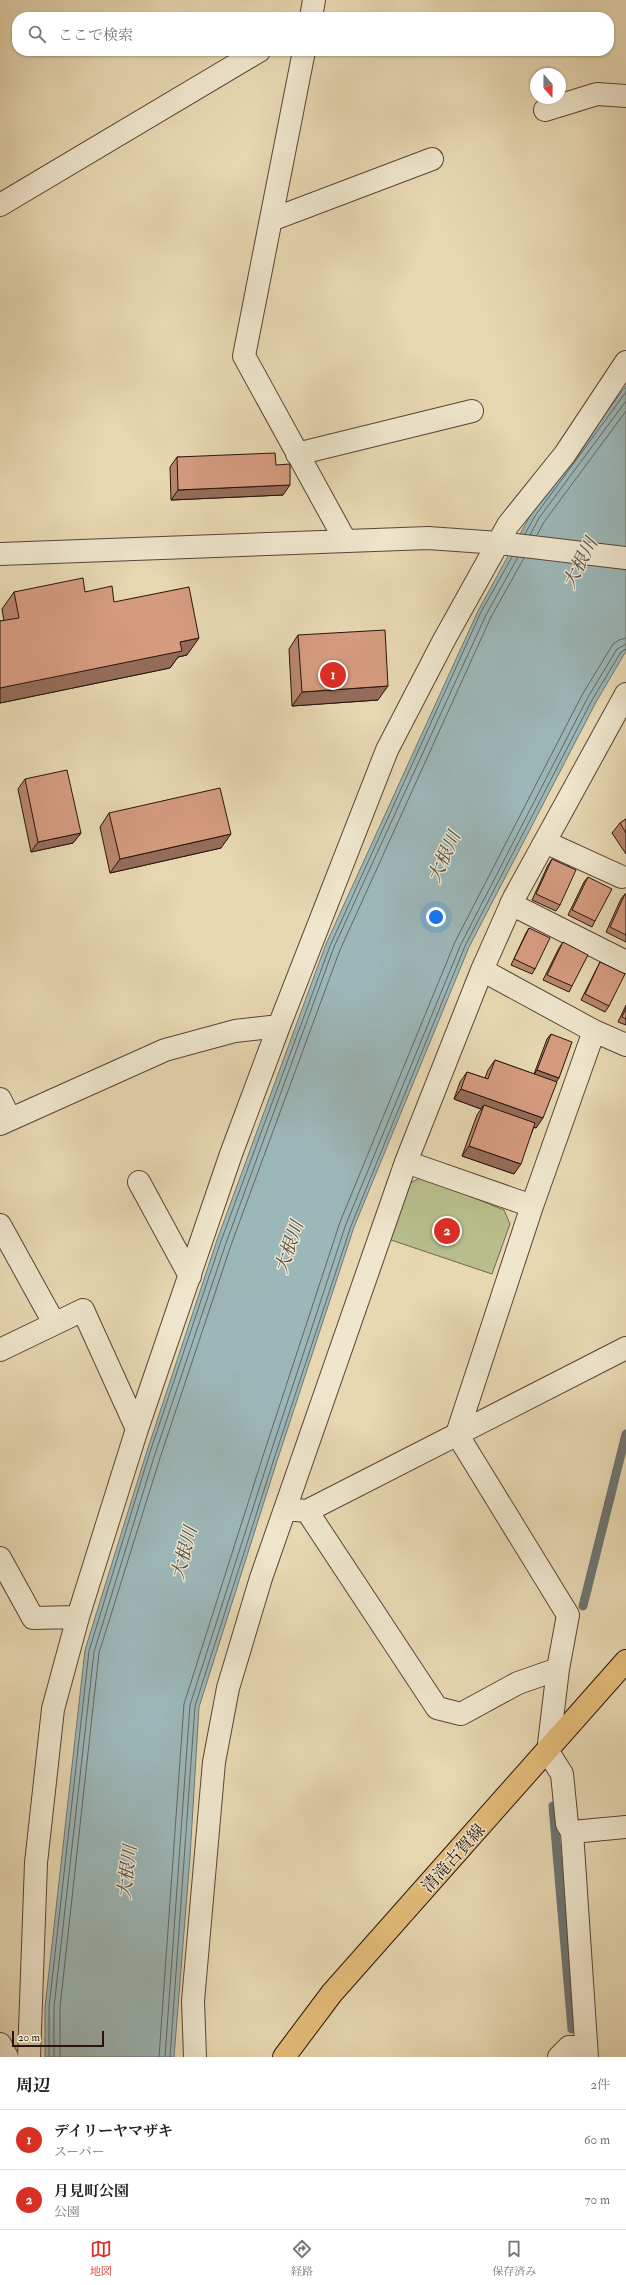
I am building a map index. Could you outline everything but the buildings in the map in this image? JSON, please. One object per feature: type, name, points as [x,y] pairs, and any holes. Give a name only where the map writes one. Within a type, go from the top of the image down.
[{"type":"main road","name":"清滝古賀線","points":[[284,2057],[332,1993],[548,1752],[626,1661]]},
{"type":"street","points":[[311,12],[314,0]]},
{"type":"street","points":[[0,204],[251,56]]},
{"type":"street","points":[[303,56],[244,356],[345,540]]},
{"type":"street","points":[[545,110],[597,94],[626,96]]},
{"type":"street","points":[[271,220],[432,159]]},
{"type":"street","points":[[29,2057],[36,1863],[52,1716],[78,1617],[137,1429],[190,1276],[279,1026],[387,750],[444,640],[504,544],[508,525],[565,454],[626,362]]},
{"type":"street","points":[[297,454],[472,411]]},
{"type":"street","points":[[0,554],[428,538],[504,544],[626,558]]},
{"type":"street","points":[[195,2057],[193,2001],[214,1762],[228,1688],[261,1578],[406,1162],[482,970],[511,904],[626,694]]},
{"type":"street","points":[[545,842],[622,877]]},
{"type":"street","points":[[511,904],[626,962]]},
{"type":"street","points":[[482,970],[594,1031],[626,1046]]},
{"type":"street","points":[[0,1100],[5,1121],[165,1050],[235,1031],[279,1026]]},
{"type":"street","points":[[559,2057],[569,2047],[586,2051],[572,1832],[567,1824],[562,1774],[548,1752],[558,1668],[568,1614],[457,1434],[532,1206],[594,1031]]},
{"type":"street","points":[[406,1162],[532,1206]]},
{"type":"street","points":[[139,1182],[190,1276]]},
{"type":"street","points":[[0,1225],[54,1323]]},
{"type":"street","points":[[0,1350],[82,1310],[137,1429]]},
{"type":"street","points":[[285,1509],[307,1511],[626,1348]]},
{"type":"street","points":[[307,1511],[438,1708],[461,1714],[518,1683],[558,1668]]},
{"type":"street","points":[[0,1558],[33,1618],[78,1617]]},
{"type":"street","points":[[572,1832],[626,1827]]},
{"type":"street","points":[[0,2044],[7,2057]]},
{"type":"green space","points":[[422,1177],[504,1210],[510,1224],[492,1274],[385,1238],[406,1185]]},
{"type":"water","name":"大根川","points":[[626,386],[626,651],[596,702],[469,947],[354,1227],[276,1464],[199,1707],[190,1857],[174,2057],[45,2057],[45,2007],[85,1650],[146,1454],[217,1240],[326,944],[478,611],[531,514]]},
{"type":"waterway","points":[[583,1606],[626,1434]]},
{"type":"waterway","points":[[553,1806],[572,2029]]},
{"type":"place","name":"デイリーヤマザキ","points":[[333,675]]},
{"type":"place","name":"月見町公園","points":[[447,1231]]}]
